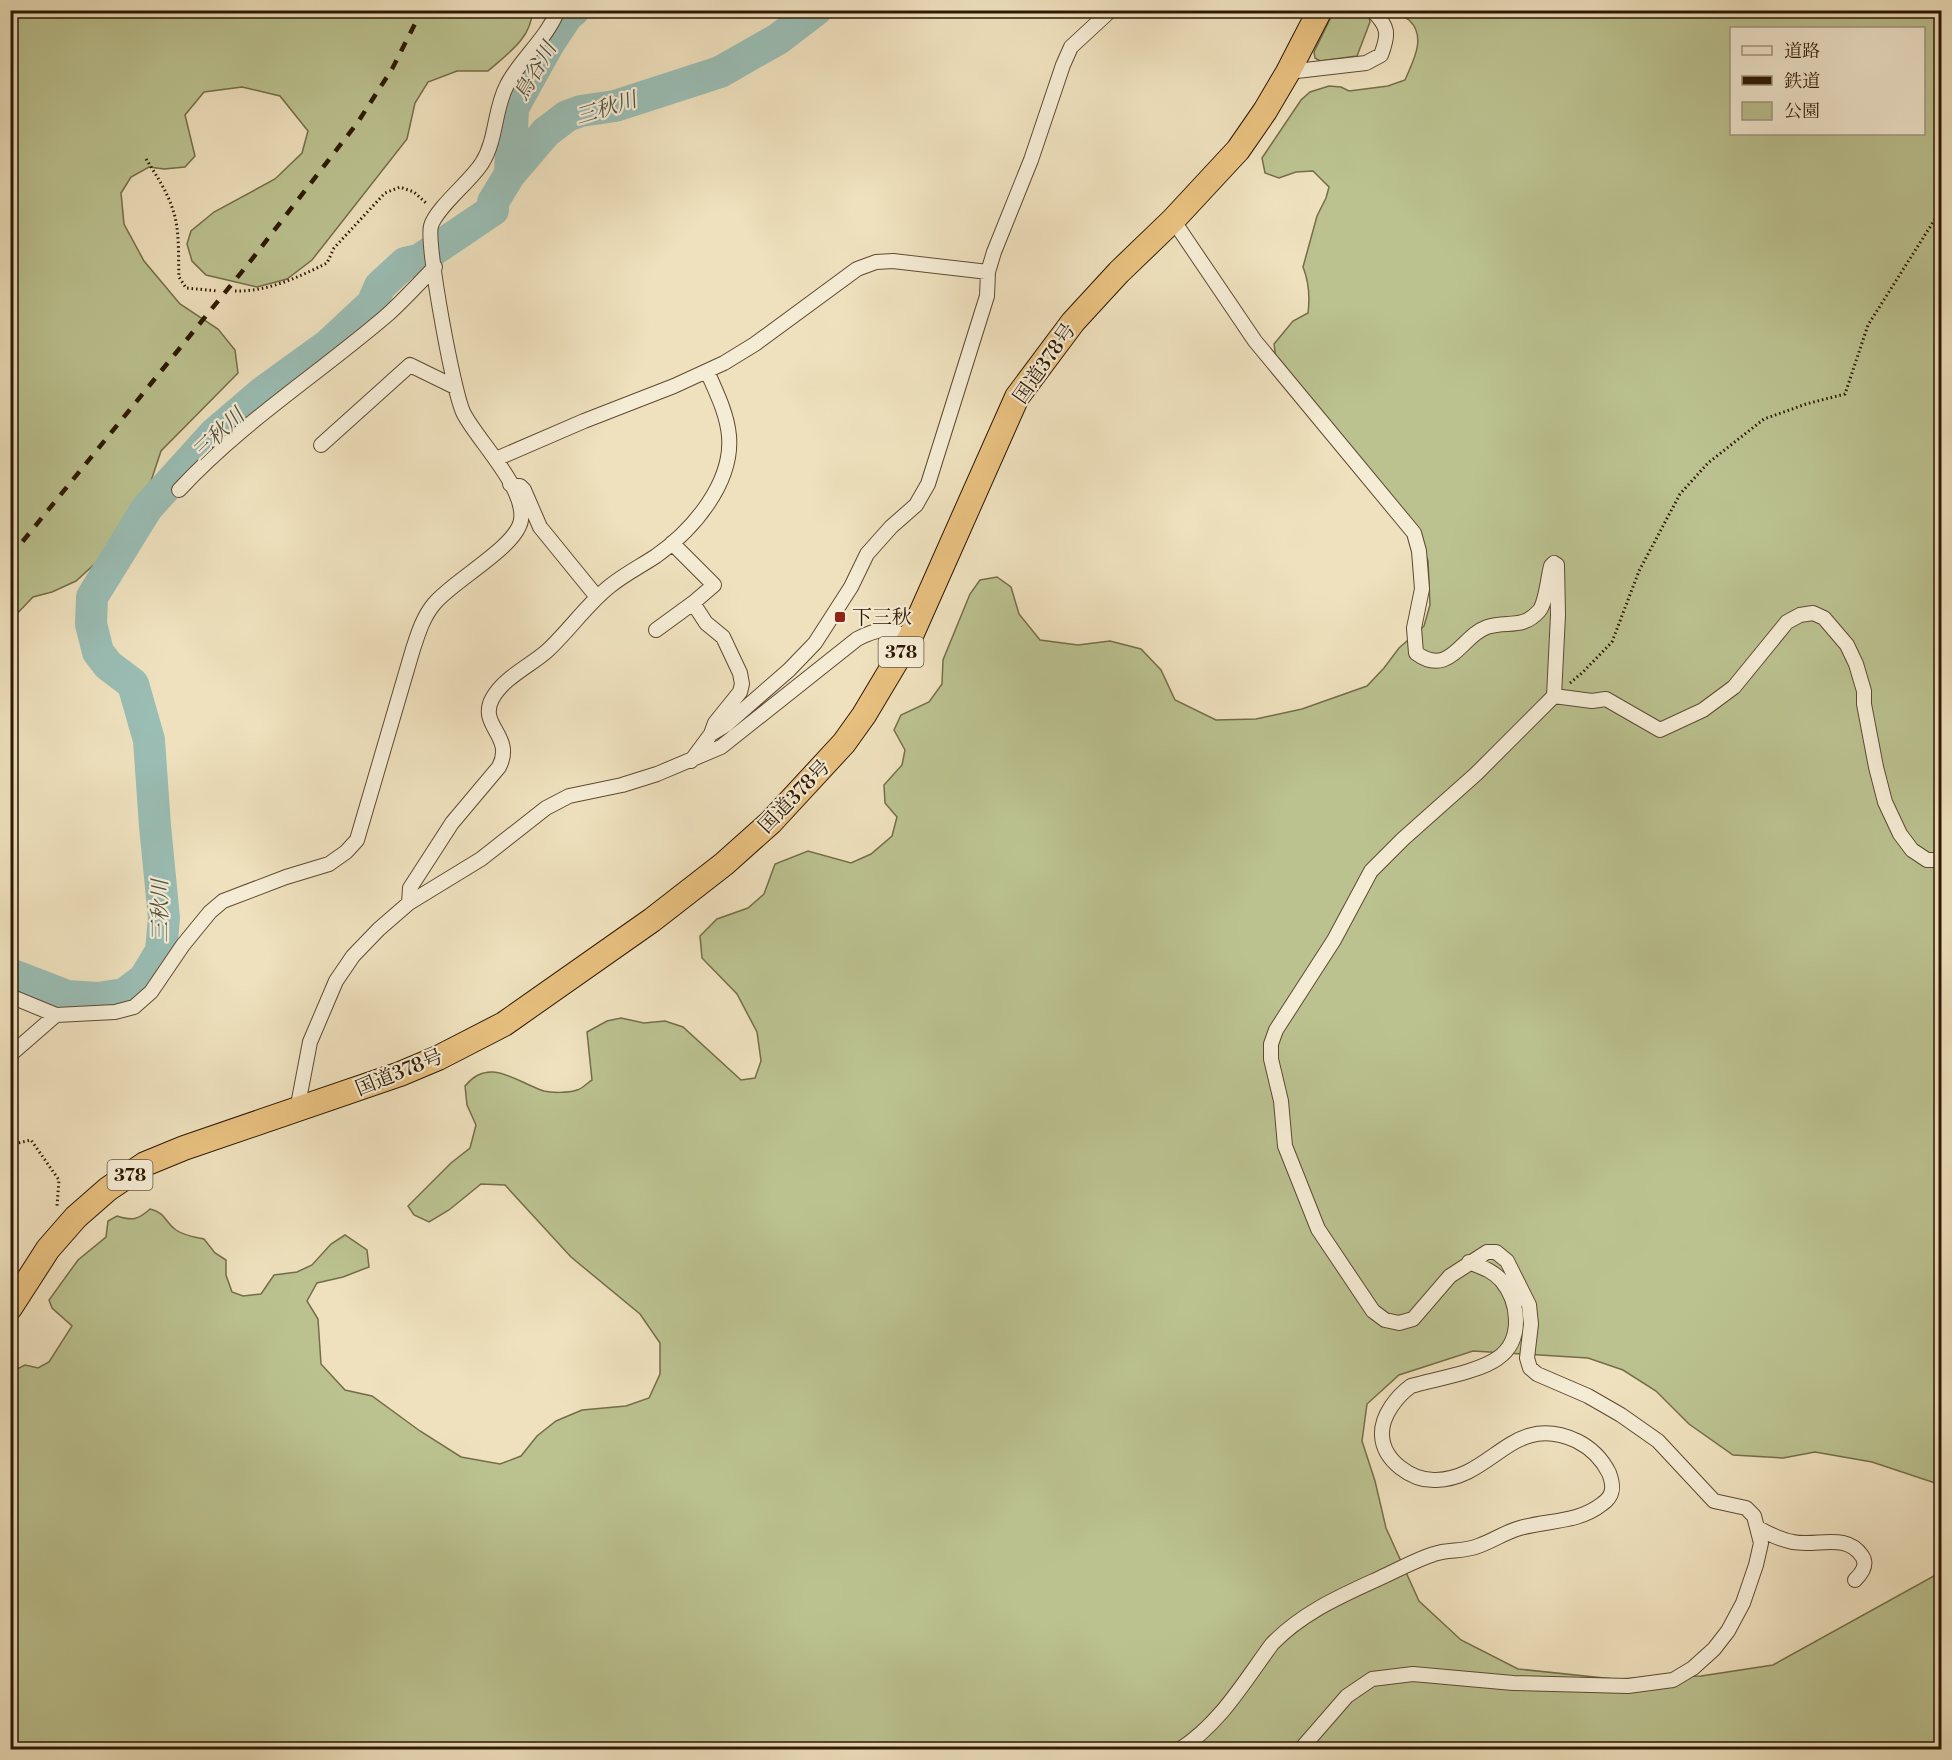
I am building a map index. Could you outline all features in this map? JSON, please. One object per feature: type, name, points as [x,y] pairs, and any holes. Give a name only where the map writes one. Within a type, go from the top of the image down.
[{"type":"highway","name":"国道378号","points":[[10,1308],[48,1249],[76,1217],[108,1190],[145,1164],[184,1148],[400,1074],[438,1058],[504,1024],[652,920],[724,864],[771,822],[844,743],[864,715],[910,638],[1017,397],[1072,322],[1173,220],[1238,150],[1288,72],[1320,10]]},
{"type":"street","points":[[10,996],[56,1015],[115,1012],[134,1007],[151,992],[183,945],[210,912],[223,901],[286,877],[329,864],[346,852],[357,840],[423,622],[433,605],[446,591],[504,546],[521,522],[521,509],[510,484],[496,459],[464,414],[454,387],[430,230],[438,214],[488,154],[505,87],[542,40],[558,10]]},
{"type":"street","points":[[711,734],[726,725],[789,670],[815,643],[851,587],[867,554],[891,527],[916,505],[928,484],[987,296],[988,272],[994,252],[1031,160],[1063,65],[1071,47],[1111,10]]},
{"type":"street","points":[[1288,72],[1365,63],[1381,55],[1387,39],[1384,22],[1372,10]]},
{"type":"street","points":[[1173,220],[1256,341],[1414,533],[1419,551],[1422,589],[1414,628],[1416,653],[1425,659],[1437,660],[1450,657],[1475,634],[1487,627],[1529,621],[1541,608],[1551,566],[1554,563],[1557,565],[1554,696],[1489,761],[1371,871],[1334,940],[1276,1030],[1271,1044],[1271,1059],[1281,1101],[1286,1146],[1318,1229],[1373,1311],[1385,1320],[1399,1323],[1413,1319],[1450,1276],[1469,1262],[1487,1252],[1496,1252],[1507,1261],[1529,1305],[1531,1324],[1527,1358],[1530,1368],[1537,1374],[1588,1396],[1658,1441],[1714,1501],[1746,1508],[1754,1516],[1761,1543],[1756,1565],[1738,1613],[1714,1649],[1693,1668],[1673,1680],[1628,1686],[1513,1683],[1413,1674],[1372,1679],[1347,1696],[1300,1749]]},
{"type":"street","points":[[179,490],[203,464],[273,404],[387,315],[434,262]]},
{"type":"street","points":[[496,459],[707,371],[755,344],[857,269],[876,262],[912,262],[988,272]]},
{"type":"street","points":[[321,445],[410,365],[454,387]]},
{"type":"street","points":[[409,903],[410,888],[452,823],[504,758],[505,748],[490,721],[489,708],[492,698],[504,684],[555,644],[597,597],[621,576],[672,543],[697,516],[718,487],[729,453],[729,435],[725,413],[707,371]]},
{"type":"street","points":[[510,484],[520,486],[524,490],[540,527],[597,597]]},
{"type":"street","points":[[656,630],[714,585],[672,543]]},
{"type":"street","points":[[691,761],[711,734],[715,723],[740,692],[742,684],[740,673],[723,637],[706,623],[693,603]]},
{"type":"street","points":[[1554,696],[1592,701],[1606,699],[1660,730],[1703,710],[1734,687],[1787,622],[1800,615],[1813,613],[1824,618],[1847,645],[1856,664],[1864,691],[1864,704],[1885,802],[1900,834],[1912,850],[1927,860],[1941,860]]},
{"type":"street","points":[[297,1110],[310,1042],[336,981],[353,956],[409,903],[481,859],[546,808],[569,796],[622,785],[691,761],[721,747],[857,639],[873,631],[896,631],[910,638]]},
{"type":"street","points":[[10,1055],[56,1015]]},
{"type":"street","points":[[1179,1749],[1204,1732],[1216,1719],[1282,1634],[1317,1608],[1433,1554],[1477,1547],[1505,1532],[1585,1514],[1611,1496],[1613,1486],[1599,1458],[1585,1445],[1550,1433],[1529,1435],[1510,1443],[1474,1469],[1436,1480],[1417,1478],[1403,1470],[1384,1446],[1382,1433],[1387,1414],[1401,1393],[1411,1386],[1484,1366],[1499,1358],[1509,1347],[1515,1332],[1517,1315],[1510,1293],[1500,1279],[1487,1269],[1469,1262]]},
{"type":"street","points":[[1758,1528],[1791,1542],[1809,1544],[1843,1541],[1857,1549],[1864,1560],[1863,1572],[1855,1580]]},
{"type":"path","points":[[146,159],[160,181],[173,210],[181,283],[186,288],[218,291]]},
{"type":"path","points":[[235,291],[249,291],[292,280],[327,263],[334,248],[385,193],[400,187],[414,192],[438,214]]},
{"type":"path","points":[[1554,696],[1583,672],[1612,642],[1639,571],[1680,494],[1708,463],[1764,419],[1806,404],[1845,394],[1868,325],[1941,208]]},
{"type":"path","points":[[10,1145],[31,1140],[59,1180],[56,1210],[62,1234]]},
{"type":"green space","points":[[11,10],[532,10],[528,29],[523,37],[488,71],[457,71],[428,82],[415,103],[407,139],[312,260],[287,279],[257,287],[206,275],[192,261],[187,244],[191,231],[214,212],[275,179],[302,153],[308,131],[280,96],[242,87],[204,92],[185,115],[195,156],[185,167],[164,169],[149,167],[131,177],[121,193],[124,224],[144,261],[180,304],[218,329],[235,350],[238,373],[161,451],[151,481],[99,560],[76,581],[52,592],[33,597],[11,620]]},
{"type":"green space","points":[[1334,11],[1363,11],[1369,17],[1370,22],[1357,56],[1320,61],[1315,58],[1314,52]]},
{"type":"green space","points":[[1394,11],[1941,11],[1941,1485],[1872,1462],[1815,1452],[1783,1458],[1733,1455],[1689,1424],[1656,1391],[1623,1370],[1588,1358],[1473,1351],[1399,1375],[1367,1404],[1362,1441],[1375,1481],[1386,1528],[1419,1601],[1461,1640],[1518,1669],[1614,1679],[1701,1676],[1773,1665],[1941,1572],[1941,1749],[11,1750],[11,1372],[25,1365],[38,1368],[49,1362],[72,1326],[52,1308],[49,1300],[78,1260],[106,1237],[108,1221],[117,1216],[127,1219],[135,1218],[150,1209],[160,1213],[176,1230],[204,1239],[215,1253],[226,1260],[226,1275],[232,1292],[243,1296],[261,1294],[274,1275],[297,1272],[312,1265],[331,1244],[345,1235],[367,1250],[369,1267],[343,1277],[317,1283],[307,1301],[318,1319],[321,1364],[345,1390],[372,1396],[461,1457],[500,1464],[521,1456],[537,1436],[556,1421],[582,1410],[626,1406],[649,1398],[660,1374],[660,1343],[640,1314],[571,1257],[505,1185],[481,1184],[449,1210],[429,1222],[414,1215],[408,1206],[451,1163],[470,1148],[476,1125],[467,1105],[465,1086],[474,1077],[493,1072],[544,1091],[569,1092],[579,1089],[592,1080],[587,1032],[607,1021],[621,1018],[644,1023],[665,1021],[683,1027],[741,1080],[755,1078],[761,1061],[757,1032],[737,994],[702,958],[700,936],[717,919],[748,908],[764,894],[775,864],[808,851],[851,863],[871,854],[892,836],[897,817],[885,803],[884,785],[902,765],[905,750],[894,730],[901,715],[929,702],[942,684],[943,660],[970,594],[980,580],[997,577],[1011,587],[1019,614],[1040,640],[1078,645],[1110,641],[1141,649],[1161,670],[1175,700],[1216,720],[1256,719],[1302,709],[1367,686],[1399,648],[1424,626],[1430,605],[1428,561],[1417,532],[1277,367],[1274,344],[1293,321],[1308,313],[1307,278],[1303,267],[1317,216],[1329,187],[1313,171],[1296,172],[1279,178],[1265,173],[1262,158],[1301,100],[1310,92],[1329,86],[1341,87],[1349,91],[1388,86],[1405,80],[1418,43],[1415,28],[1407,18]]},
{"type":"waterway","name":"鳥谷川","points":[[510,174],[513,108],[548,45],[567,16],[574,10]]},
{"type":"waterway","name":"三秋川","points":[[10,974],[67,996],[98,998],[124,994],[144,979],[161,951],[164,918],[149,740],[133,684],[108,665],[98,652],[91,624],[92,597],[147,508],[214,434],[263,392],[328,345],[372,304],[380,286],[405,263],[419,260],[493,210],[493,202],[510,174],[546,132],[567,116],[581,111],[615,106],[720,72],[778,39],[816,10]]},
{"type":"railway","points":[[10,557],[249,263],[358,122],[392,69],[422,10]]},
{"type":"place","name":"下三秋","points":[[840,617]]}]
